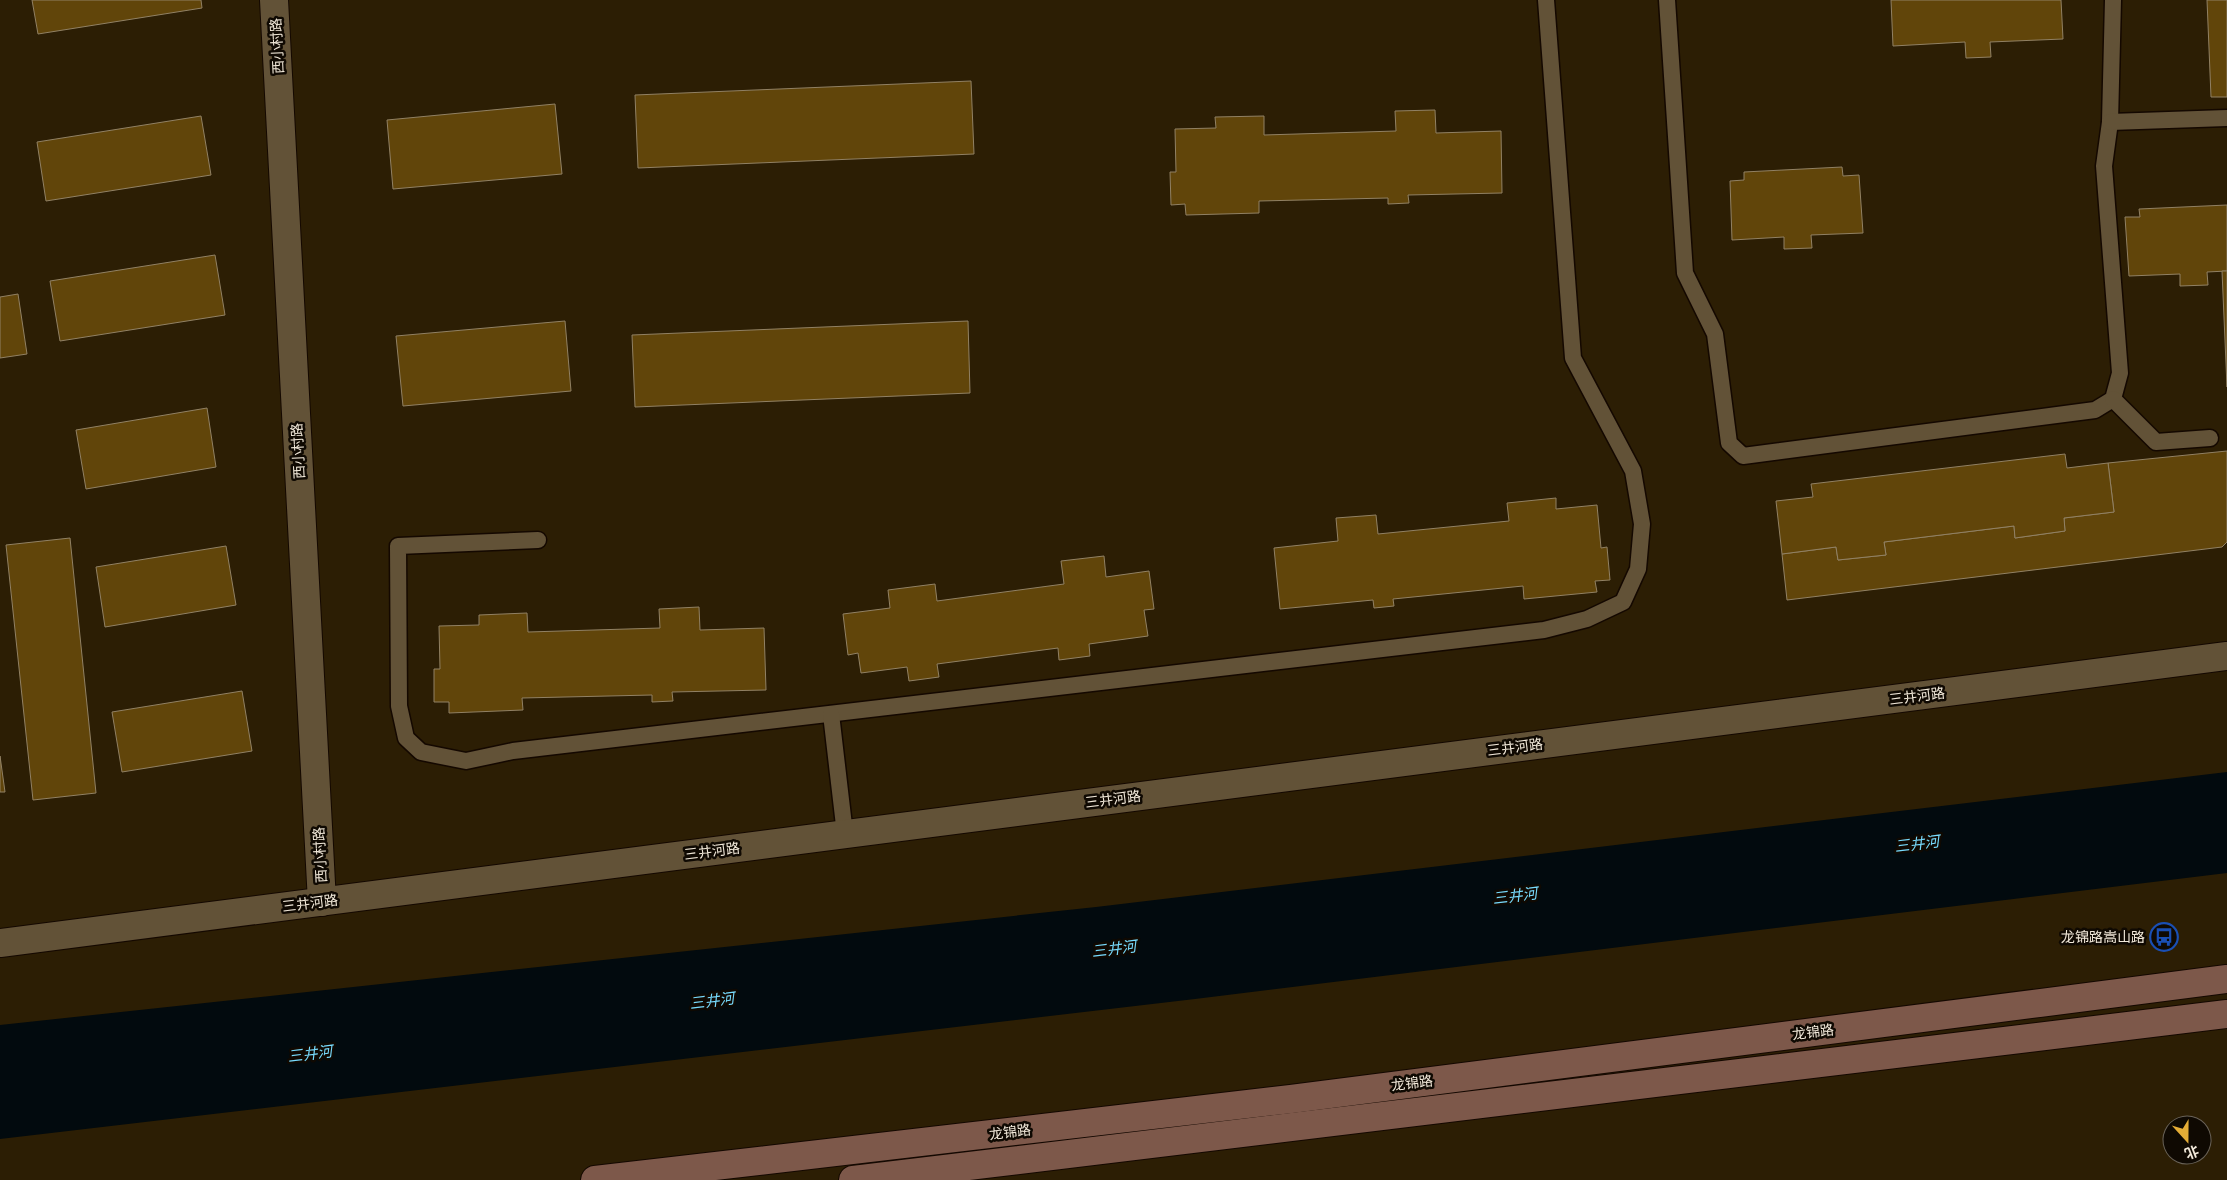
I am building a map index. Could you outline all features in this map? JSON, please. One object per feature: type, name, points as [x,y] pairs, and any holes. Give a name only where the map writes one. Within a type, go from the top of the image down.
[{"type":"main road","name":"龙锦路","points":[[595,1180],[1292,1099],[2227,979]]},
{"type":"main road","name":"龙锦路","points":[[852,1180],[2227,1014]]},
{"type":"street","name":"西小村路","points":[[274,0],[322,902]]},
{"type":"street","name":"三井河路","points":[[0,943],[2227,656]]},
{"type":"lane","points":[[538,540],[398,546],[399,706],[406,738],[421,752],[466,761],[513,751],[1544,630],[1587,619],[1623,602],[1638,569],[1642,524],[1633,471],[1573,358],[1546,0]]},
{"type":"lane","points":[[1667,0],[1685,273],[1715,334],[1729,443],[1743,456],[2095,410],[2113,399],[2120,373],[2104,166],[2110,122],[2113,0]]},
{"type":"lane","points":[[2110,122],[2227,118]]},
{"type":"lane","points":[[2113,399],[2156,442],[2210,438]]},
{"type":"lane","points":[[831,714],[845,834]]},
{"type":"water","name":"三井河","points":[[2227,772],[2227,873],[1195,999],[0,1139],[0,1025],[1096,907]]},
{"type":"building","points":[[32,0],[201,0],[202,8],[38,34]]},
{"type":"building","points":[[1891,0],[2061,0],[2063,39],[1990,42],[1991,57],[1966,58],[1965,42],[1893,46]]},
{"type":"building","points":[[2207,0],[2227,0],[2227,97],[2211,97]]},
{"type":"building","points":[[971,81],[974,154],[638,168],[635,95]]},
{"type":"building","points":[[555,104],[562,174],[393,189],[387,120]]},
{"type":"building","points":[[1435,110],[1436,133],[1501,131],[1502,193],[1408,195],[1409,203],[1388,204],[1388,198],[1259,201],[1259,213],[1186,215],[1185,204],[1171,205],[1170,172],[1176,172],[1175,129],[1216,128],[1215,117],[1264,116],[1264,135],[1396,131],[1395,111]]},
{"type":"building","points":[[201,116],[211,175],[46,201],[37,142]]},
{"type":"building","points":[[1842,167],[1843,176],[1859,175],[1863,233],[1811,235],[1812,248],[1784,249],[1784,237],[1732,240],[1730,181],[1744,180],[1744,172]]},
{"type":"building","points":[[2227,205],[2227,271],[2207,272],[2208,285],[2180,286],[2180,274],[2129,276],[2125,217],[2140,217],[2139,209]]},
{"type":"building","points":[[215,255],[225,315],[60,341],[50,281]]},
{"type":"building","points":[[2222,271],[2227,271],[2227,387]]},
{"type":"building","points":[[18,294],[27,354],[0,358],[0,297]]},
{"type":"building","points":[[565,321],[571,391],[403,406],[396,336]]},
{"type":"building","points":[[968,321],[970,393],[635,407],[632,335]]},
{"type":"building","points":[[207,408],[216,467],[86,489],[76,430]]},
{"type":"building","points":[[2227,451],[2227,542],[2222,547],[1787,600],[1782,554],[1836,547],[1838,560],[1886,555],[1884,542],[2014,526],[2015,538],[2065,531],[2064,518],[2114,512],[2108,463]]},
{"type":"building","points":[[2065,454],[2067,468],[2108,463],[2114,512],[2064,518],[2065,531],[2015,538],[2014,526],[1884,542],[1886,555],[1838,560],[1836,547],[1782,554],[1776,501],[1813,497],[1811,484]]},
{"type":"building","points":[[1556,498],[1556,509],[1597,505],[1601,548],[1607,547],[1610,580],[1595,581],[1597,592],[1524,599],[1523,586],[1393,599],[1394,606],[1374,608],[1373,600],[1280,609],[1274,548],[1338,541],[1336,518],[1376,515],[1378,534],[1509,521],[1507,503]]},
{"type":"building","points":[[70,538],[96,793],[33,800],[6,545]]},
{"type":"building","points":[[226,546],[236,605],[105,627],[96,567]]},
{"type":"building","points":[[1104,556],[1106,577],[1149,571],[1154,609],[1144,610],[1148,636],[1089,644],[1090,656],[1059,660],[1058,648],[937,664],[939,677],[909,681],[907,667],[861,673],[858,653],[848,655],[843,614],[890,608],[888,590],[935,584],[937,601],[1064,584],[1061,561]]},
{"type":"building","points":[[699,607],[700,630],[764,628],[766,690],[672,692],[673,701],[652,702],[652,695],[522,698],[523,710],[449,713],[449,702],[434,702],[434,669],[440,669],[439,626],[479,625],[479,615],[527,613],[528,632],[660,628],[659,609]]},
{"type":"building","points":[[242,691],[252,751],[122,772],[112,712]]},
{"type":"building","points":[[0,756],[5,792],[0,792]]},
{"type":"place","name":"龙锦路嵩山路","points":[[2164,937]]}]
